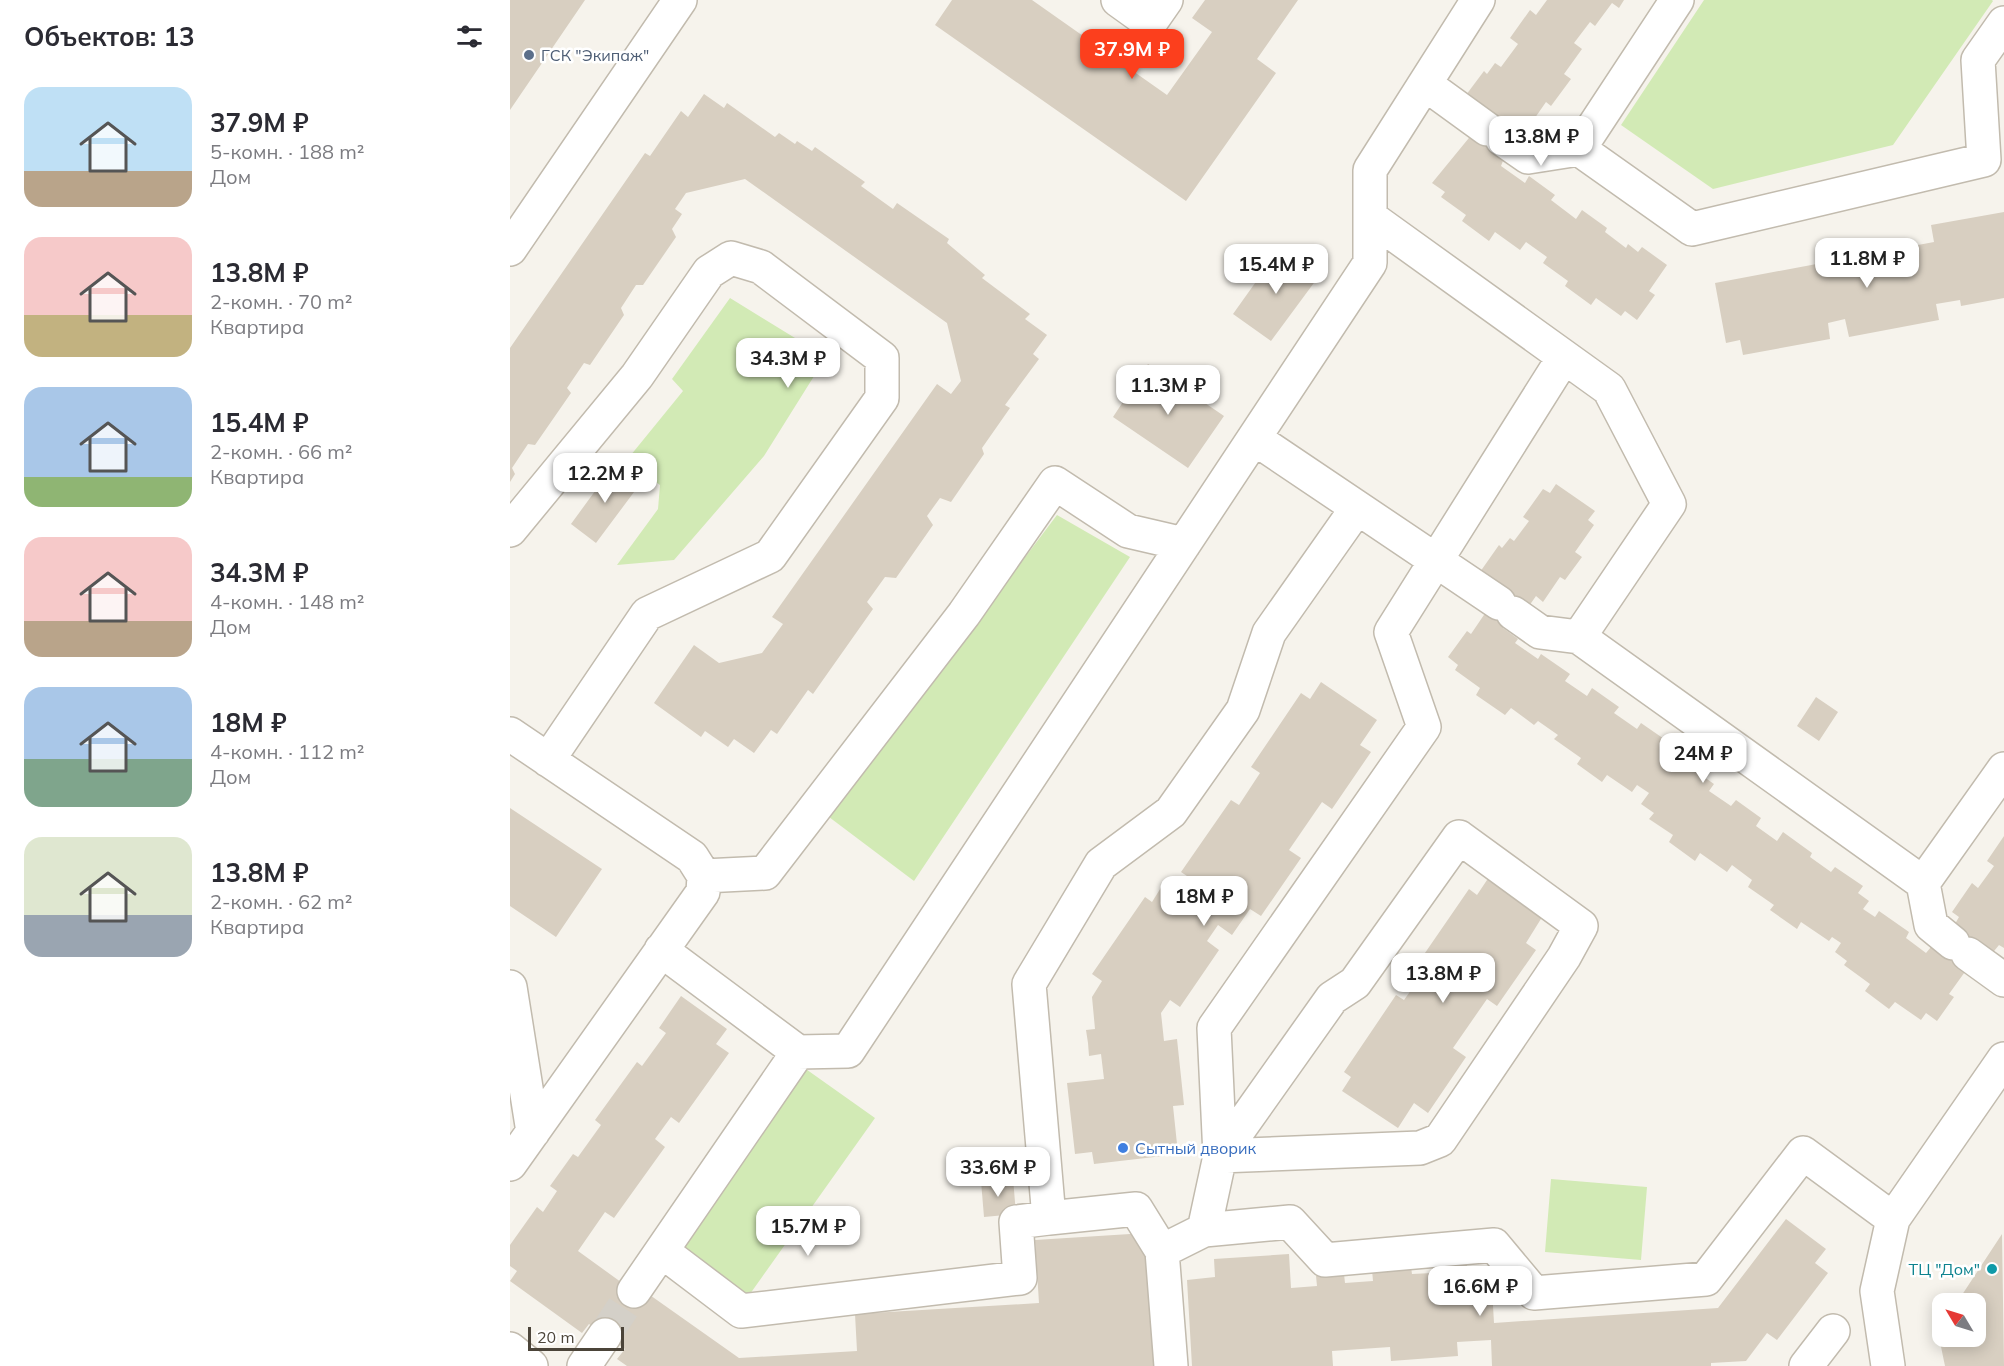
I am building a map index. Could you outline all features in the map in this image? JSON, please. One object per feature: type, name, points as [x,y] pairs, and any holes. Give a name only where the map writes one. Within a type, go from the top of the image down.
[{"type":"lane","points":[[510,249],[680,0]]},
{"type":"lane","points":[[1118,0],[1150,23],[1166,0]]},
{"type":"lane","points":[[661,950],[798,1052],[848,1052],[1370,263],[1370,170],[1478,0]]},
{"type":"lane","points":[[1579,149],[1677,0]]},
{"type":"lane","points":[[1425,84],[1528,157],[1579,149],[1692,229],[1984,160],[1978,60],[2004,23]]},
{"type":"lane","points":[[1370,217],[1609,389],[1669,504],[1579,637]]},
{"type":"lane","points":[[510,530],[637,376],[710,272],[731,258],[761,267],[882,358],[882,398],[770,556],[647,614],[548,760]]},
{"type":"lane","points":[[1204,1230],[1220,1156],[1214,1028],[1424,727],[1391,632],[1564,357]]},
{"type":"lane","points":[[1254,438],[1540,632],[1579,637],[1923,883],[1931,925],[2004,980]]},
{"type":"lane","points":[[704,876],[765,873],[964,614],[1055,483],[1128,531],[1184,544]]},
{"type":"lane","points":[[1049,1218],[1029,984],[1101,864],[1171,812],[1244,710],[1269,633],[1358,508]]},
{"type":"lane","points":[[510,734],[692,857],[704,876],[703,892],[510,1164]]},
{"type":"lane","points":[[1923,883],[2004,770]]},
{"type":"lane","points":[[1458,837],[1581,926],[1564,957],[1440,1140],[1420,1148],[1220,1156],[1332,998],[1355,983],[1458,837]]},
{"type":"lane","points":[[510,987],[533,1132]]},
{"type":"lane","points":[[634,1291],[663,1252],[798,1052]]},
{"type":"lane","points":[[1888,1366],[1877,1291],[1893,1219],[2004,1059]]},
{"type":"lane","points":[[1162,1251],[1204,1230],[1290,1222],[1325,1260],[1494,1245],[1534,1293],[1706,1279],[1803,1153],[1893,1219]]},
{"type":"lane","points":[[663,1252],[741,1311],[1020,1278],[1016,1222],[1136,1209],[1162,1251],[1171,1366]]},
{"type":"lane","points":[[1806,1366],[1833,1331]]},
{"type":"lane","points":[[584,1366],[605,1335]]},
{"type":"lane","points":[[510,1349],[531,1366]]},
{"type":"green space","points":[[1704,0],[1993,1],[1893,145],[1713,189],[1621,125]]},
{"type":"green space","points":[[730,298],[826,357],[764,456],[674,560],[617,565],[658,509],[660,485],[626,461],[683,391],[672,379]]},
{"type":"green space","points":[[1057,515],[1130,557],[914,881],[829,817]]},
{"type":"green space","points":[[803,1067],[875,1118],[745,1301],[673,1250]]},
{"type":"green space","points":[[1551,1179],[1647,1187],[1641,1260],[1545,1252]]},
{"type":"building","name":"ГСК \"Экипаж\"","points":[[510,0],[585,0],[510,110]]},
{"type":"building","points":[[952,0],[1032,0],[1167,95],[1212,32],[1192,18],[1205,0],[1298,0],[1257,59],[1276,73],[1186,201],[935,25]]},
{"type":"building","points":[[1547,0],[1624,0],[1619,8],[1612,3],[1595,26],[1590,22],[1574,43],[1582,49],[1564,74],[1571,79],[1551,106],[1546,102],[1530,125],[1523,120],[1514,132],[1501,166],[1525,183],[1529,176],[1555,195],[1551,200],[1576,219],[1582,210],[1607,228],[1605,232],[1626,248],[1628,244],[1638,252],[1642,247],[1667,265],[1649,291],[1655,295],[1637,320],[1625,311],[1621,316],[1596,298],[1591,305],[1565,286],[1568,281],[1543,263],[1547,257],[1526,242],[1520,250],[1495,232],[1489,241],[1462,221],[1466,215],[1441,197],[1445,192],[1432,183],[1473,133],[1466,95],[1484,71],[1487,74],[1495,63],[1501,67],[1518,44],[1510,38],[1530,10],[1536,15]]},
{"type":"building","points":[[704,94],[724,108],[727,103],[775,137],[779,133],[795,144],[797,141],[812,151],[815,147],[865,182],[861,186],[893,209],[897,203],[949,239],[947,243],[985,275],[982,278],[1030,314],[1025,319],[1047,335],[1033,354],[1039,359],[1005,405],[1010,408],[982,448],[984,454],[951,502],[940,498],[927,516],[933,525],[896,578],[885,577],[867,602],[873,609],[813,694],[808,690],[777,734],[771,730],[754,753],[734,739],[728,747],[705,731],[701,737],[654,703],[694,645],[719,663],[762,653],[783,624],[772,617],[937,384],[951,394],[961,381],[947,323],[745,179],[686,193],[675,209],[682,214],[672,229],[676,237],[643,285],[636,285],[621,308],[624,315],[590,365],[584,363],[567,388],[571,393],[535,445],[528,444],[512,468],[515,474],[510,482],[510,348],[645,153],[650,156],[681,111],[688,117]]},
{"type":"building","points":[[2004,212],[2004,298],[1961,306],[1960,300],[1936,304],[1939,320],[1849,337],[1845,319],[1828,323],[1830,339],[1743,355],[1740,340],[1726,343],[1715,283],[1934,242],[1931,225]]},
{"type":"building","points":[[1280,248],[1319,276],[1271,341],[1233,314]]},
{"type":"building","points":[[1148,364],[1224,416],[1188,468],[1113,417]]},
{"type":"building","points":[[614,465],[640,484],[596,543],[571,524]]},
{"type":"building","points":[[1556,484],[1595,511],[1588,520],[1594,525],[1575,552],[1582,557],[1565,580],[1560,577],[1543,602],[1536,596],[1529,606],[1522,601],[1503,628],[1518,639],[1515,643],[1538,659],[1541,654],[1570,674],[1565,681],[1587,696],[1592,688],[1619,707],[1614,713],[1637,729],[1641,723],[1667,741],[1663,748],[1714,784],[1709,791],[1731,806],[1736,800],[1761,818],[1756,826],[1777,841],[1783,832],[1812,853],[1810,857],[1831,872],[1835,867],[1863,886],[1858,893],[1869,901],[1863,909],[1875,917],[1879,911],[1909,932],[1906,938],[1926,953],[1931,947],[1944,956],[1952,929],[1959,917],[1952,912],[1972,883],[1978,888],[1994,866],[1987,861],[2004,836],[2004,948],[1999,945],[1990,956],[1967,969],[1949,994],[1954,997],[1937,1021],[1926,1013],[1921,1020],[1895,1002],[1889,1009],[1865,991],[1870,984],[1844,965],[1847,961],[1835,952],[1841,943],[1832,937],[1829,941],[1801,922],[1797,929],[1770,910],[1774,905],[1748,887],[1752,880],[1732,865],[1727,872],[1700,853],[1695,861],[1669,842],[1673,835],[1649,819],[1654,813],[1641,804],[1649,793],[1637,785],[1632,792],[1607,775],[1602,782],[1577,764],[1581,758],[1554,739],[1558,735],[1538,721],[1534,725],[1511,708],[1505,715],[1476,695],[1480,688],[1455,670],[1458,665],[1448,657],[1467,631],[1471,634],[1488,609],[1480,572],[1499,545],[1502,548],[1510,538],[1514,541],[1529,521],[1523,517],[1543,489],[1550,493]]},
{"type":"building","points":[[1321,682],[1377,720],[1360,745],[1371,752],[1332,809],[1322,802],[1289,850],[1301,858],[1261,916],[1250,909],[1232,935],[1218,925],[1207,941],[1219,950],[1180,1007],[1170,1000],[1161,1013],[1164,1041],[1177,1039],[1184,1105],[1173,1106],[1177,1144],[1162,1146],[1163,1156],[1094,1164],[1092,1152],[1075,1154],[1067,1083],[1104,1079],[1101,1054],[1089,1056],[1086,1030],[1095,1029],[1092,997],[1102,981],[1092,974],[1145,897],[1152,902],[1162,886],[1177,897],[1190,878],[1181,872],[1231,800],[1239,805],[1260,773],[1251,767],[1301,693],[1310,699]]},
{"type":"building","points":[[1816,697],[1838,712],[1819,741],[1797,726]]},
{"type":"building","points":[[510,808],[602,869],[556,937],[510,906]]},
{"type":"building","points":[[1489,877],[1544,914],[1526,943],[1536,950],[1497,1006],[1487,999],[1453,1048],[1466,1057],[1428,1113],[1414,1103],[1398,1128],[1342,1091],[1351,1077],[1344,1072],[1396,995],[1404,1000],[1424,972],[1416,966],[1469,889],[1477,895]]},
{"type":"building","points":[[681,996],[727,1029],[716,1044],[729,1053],[679,1123],[671,1117],[655,1139],[665,1147],[614,1218],[605,1212],[578,1251],[643,1298],[647,1293],[739,1358],[857,1351],[855,1314],[1039,1303],[1035,1240],[1146,1233],[1154,1366],[627,1366],[617,1359],[625,1349],[589,1324],[582,1333],[510,1281],[517,1271],[510,1266],[510,1245],[537,1207],[543,1212],[557,1191],[550,1186],[573,1154],[578,1157],[601,1125],[595,1120],[637,1062],[642,1066],[666,1033],[659,1028]]},
{"type":"building","points":[[1013,1178],[1016,1214],[984,1217],[981,1181]]},
{"type":"building","points":[[1786,1219],[1826,1249],[1815,1263],[1828,1273],[1777,1340],[1767,1333],[1746,1361],[1711,1363],[1711,1366],[1492,1366],[1491,1340],[1457,1342],[1458,1356],[1391,1361],[1390,1347],[1332,1351],[1333,1366],[1192,1366],[1187,1280],[1215,1277],[1214,1259],[1289,1254],[1291,1288],[1317,1286],[1316,1276],[1344,1274],[1345,1283],[1373,1281],[1372,1270],[1411,1267],[1412,1274],[1432,1273],[1432,1266],[1467,1264],[1467,1273],[1491,1271],[1494,1323],[1718,1308]]},
{"type":"building","name":"ТЦ \"Дом\"","points":[[2002,1234],[2004,1366],[1945,1366],[1941,1347],[1986,1347],[1986,1293],[1963,1293]]},
{"type":"tunnel","points":[[605,1335],[634,1291]]},
{"type":"place","name":"ГСК \"Экипаж\"","points":[[529,55]]},
{"type":"place","name":"Сытный дворик","points":[[1123,1148]]},
{"type":"place","name":"ТЦ \"Дом\"","points":[[1992,1269]]}]
